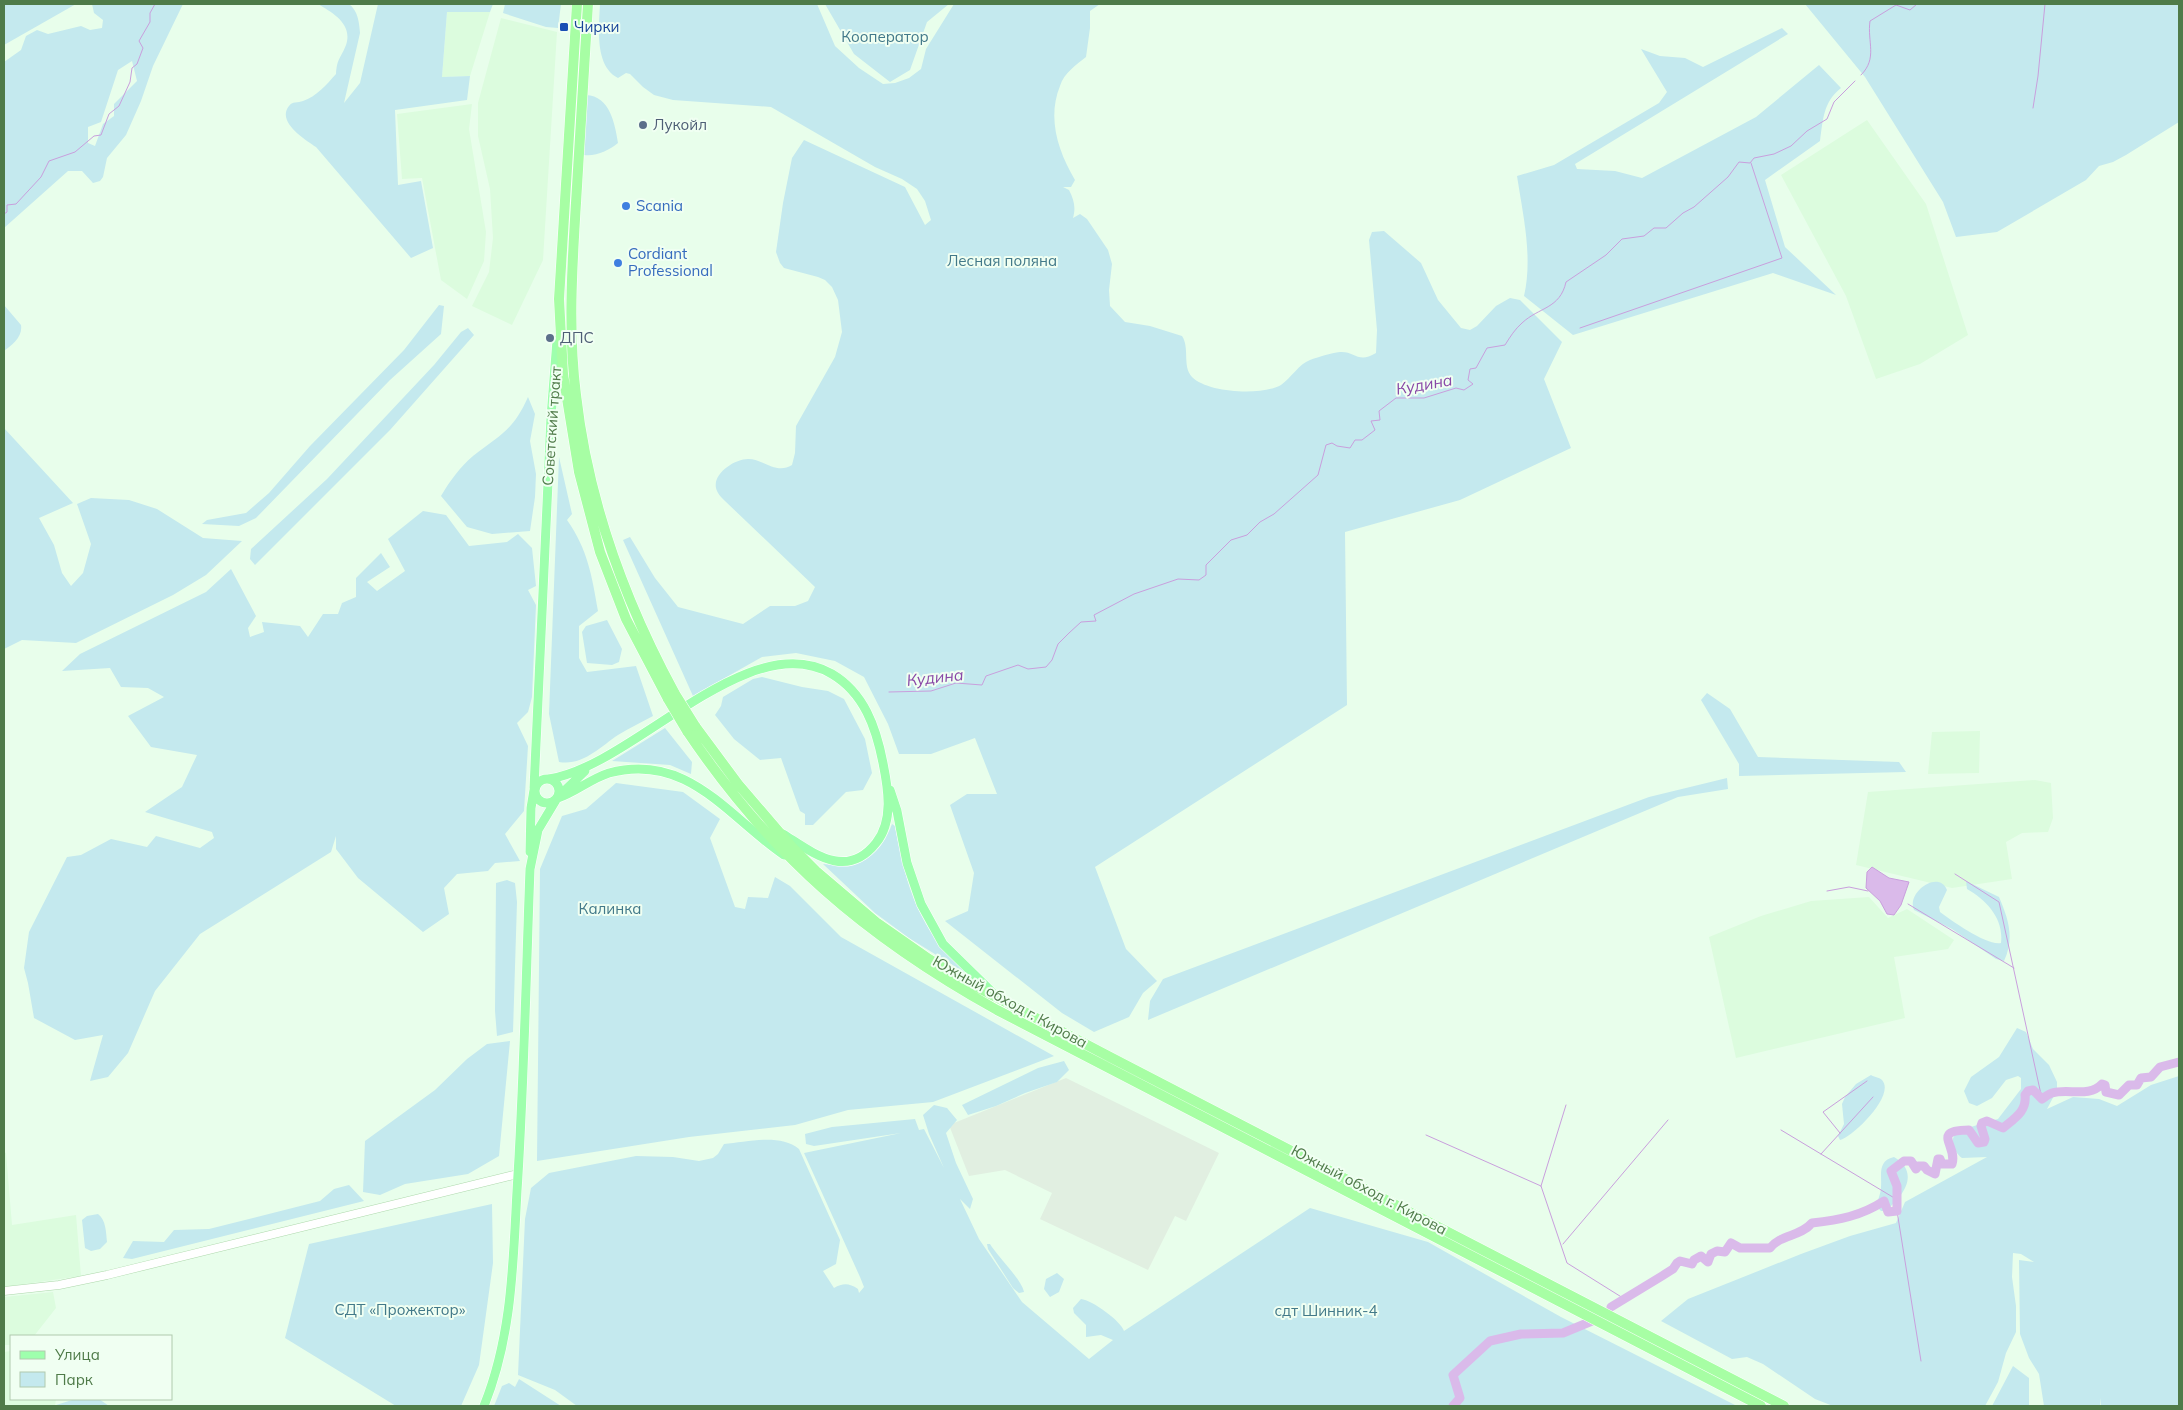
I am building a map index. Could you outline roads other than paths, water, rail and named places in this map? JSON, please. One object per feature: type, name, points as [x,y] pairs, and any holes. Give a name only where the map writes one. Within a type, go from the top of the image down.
[{"type":"highway","name":"Советский тракт","points":[[559,300],[577,4]]},
{"type":"highway","name":"Южный обход г. Кирова","points":[[588,4],[581,96],[572,301],[572,340],[576,395],[584,449],[612,555],[632,607],[672,696]]},
{"type":"highway","name":"Южный обход г. Кирова","points":[[559,300],[563,365],[579,472],[592,522],[617,599],[638,645],[672,696],[728,788],[791,860],[831,897],[877,935],[957,988],[1761,1406]]},
{"type":"highway","name":"Южный обход г. Кирова","points":[[691,728],[779,831],[816,871],[876,922],[929,959],[998,998],[1784,1406]]},
{"type":"main road","name":"Советский тракт","points":[[530,869],[529,840],[534,789],[550,436],[559,300]]},
{"type":"main road","points":[[791,860],[704,790],[665,773],[642,770],[611,773],[591,780],[569,794],[550,802],[541,800],[535,795],[534,789],[539,782],[571,774],[593,764],[734,679],[771,665],[799,663],[828,672],[846,684],[859,698],[874,727],[886,778],[897,811],[907,863],[921,904],[943,944],[998,998]]},
{"type":"main road","points":[[484,1406],[498,1365],[507,1326],[518,1174],[530,869],[538,830],[558,798],[593,764]]},
{"type":"main road","points":[[779,831],[807,850],[823,858],[845,860],[858,857],[876,844],[884,830],[888,806],[886,778]]},
{"type":"main road","points":[[549,779],[557,784],[558,798]]},
{"type":"main road","points":[[4,1291],[59,1285],[107,1275],[518,1174]]},
{"type":"waterway","points":[[4,214],[7,212],[7,205],[16,204],[41,177],[49,161],[75,152],[94,136],[101,135],[109,114],[119,106],[130,82],[132,68],[137,64],[143,48],[139,41],[150,22],[150,13],[155,4]]},
{"type":"waterway","name":"Кудина","points":[[1861,75],[1866,69],[1871,56],[1870,21],[1896,5],[1910,10],[1917,4]]},
{"type":"waterway","points":[[2033,108],[2045,4]]},
{"type":"waterway","name":"Кудина","points":[[889,692],[931,691],[956,683],[982,685],[986,676],[1018,665],[1028,669],[1046,667],[1052,660],[1058,644],[1081,622],[1096,621],[1094,615],[1134,594],[1178,579],[1199,580],[1206,575],[1206,565],[1231,540],[1247,535],[1260,522],[1274,514],[1318,475],[1326,445],[1332,443],[1337,446],[1350,448],[1355,440],[1362,440],[1375,430],[1371,421],[1380,420],[1379,411],[1396,398],[1424,398],[1456,388],[1464,390],[1473,384],[1468,380],[1470,369],[1476,368],[1487,348],[1505,345],[1522,323],[1559,298],[1566,282],[1606,255],[1622,239],[1644,236],[1654,228],[1666,228],[1683,213],[1694,207],[1728,177],[1739,162],[1750,163],[1754,158],[1774,154],[1791,146],[1807,131],[1827,119],[1834,102],[1855,81]]},
{"type":"waterway","points":[[1580,328],[1782,258],[1751,163]]},
{"type":"waterway","points":[[1955,874],[1999,902],[2042,1099]]},
{"type":"waterway","points":[[1827,891],[1849,887],[1868,891]]},
{"type":"waterway","points":[[1908,904],[2014,968]]},
{"type":"waterway","points":[[1611,1307],[1673,1269],[1680,1261],[1692,1264],[1694,1260],[1701,1256],[1708,1262],[1711,1254],[1717,1251],[1725,1252],[1731,1243],[1740,1248],[1770,1248],[1774,1243],[1802,1231],[1812,1223],[1850,1216],[1884,1201],[1888,1212],[1897,1211],[1897,1186],[1891,1171],[1904,1161],[1911,1161],[1916,1169],[1918,1166],[1924,1166],[1935,1174],[1938,1159],[1940,1159],[1942,1164],[1952,1164],[1953,1157],[1948,1140],[1948,1136],[1951,1133],[1969,1130],[1978,1143],[1984,1142],[1982,1123],[1987,1121],[2003,1128],[2022,1110],[2025,1095],[2028,1091],[2033,1090],[2042,1099],[2051,1093],[2091,1091],[2102,1084],[2105,1085],[2106,1092],[2119,1095],[2129,1085],[2137,1085],[2141,1078],[2151,1077],[2160,1067],[2179,1062]]},
{"type":"waterway","points":[[1840,1133],[1823,1112],[1867,1081]]},
{"type":"waterway","points":[[1821,1154],[1873,1097]]},
{"type":"waterway","points":[[1541,1186],[1566,1105]]},
{"type":"waterway","points":[[1563,1244],[1668,1120]]},
{"type":"waterway","points":[[1781,1130],[1896,1199]]},
{"type":"waterway","points":[[1426,1135],[1541,1186],[1567,1263],[1623,1298]]},
{"type":"waterway","points":[[1897,1211],[1921,1361]]},
{"type":"waterway","points":[[1453,1406],[1460,1398],[1453,1375],[1490,1341],[1521,1334],[1563,1333],[1592,1321]]},
{"type":"place","name":"Чирки","points":[[564,27]]},
{"type":"place","name":"Лукойл","points":[[643,125]]},
{"type":"place","name":"Scania","points":[[626,206]]},
{"type":"place","name":"Cordiant Professional","points":[[618,263]]},
{"type":"place","name":"ДПС","points":[[550,338]]},
{"type":"park label","name":"Кооператор","points":[[885,37]]},
{"type":"park label","name":"Лесная поляна","points":[[1002,261]]},
{"type":"park label","name":"Калинка","points":[[610,909]]},
{"type":"park label","name":"СДТ «Прожектор»","points":[[400,1310]]},
{"type":"park label","name":"сдт Шинник-4","points":[[1326,1311]]}]
